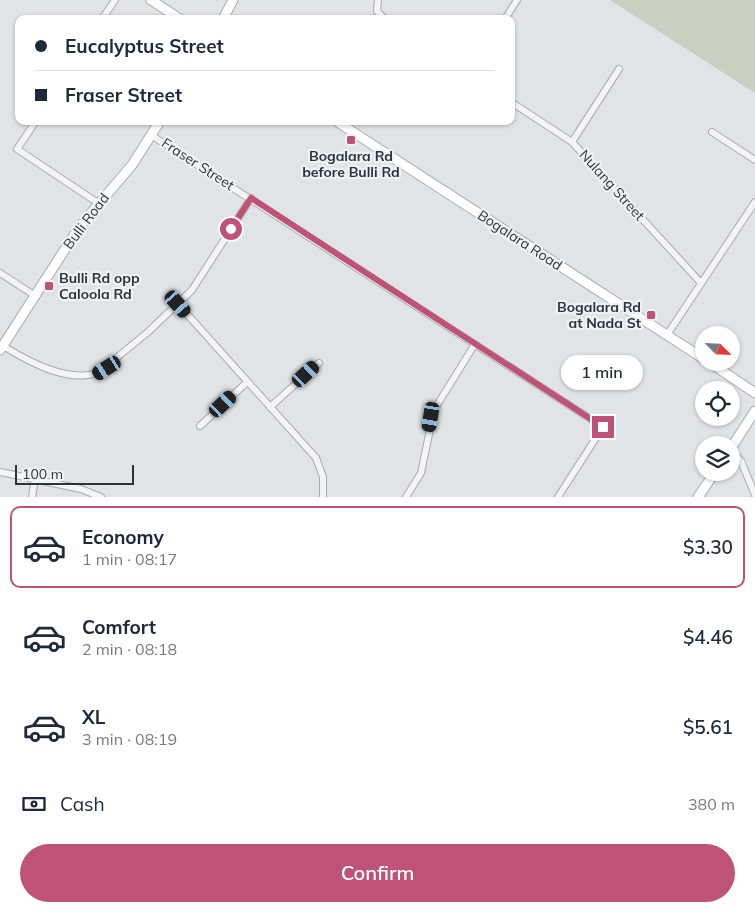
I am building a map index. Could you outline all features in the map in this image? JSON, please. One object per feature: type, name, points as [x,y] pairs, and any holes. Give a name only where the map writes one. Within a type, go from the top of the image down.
[{"type":"street","points":[[105,15],[115,0]]},
{"type":"street","points":[[151,0],[174,15]]},
{"type":"street","points":[[225,15],[233,0]]},
{"type":"street","points":[[378,0],[377,11],[381,15]]},
{"type":"street","points":[[508,15],[517,0]]},
{"type":"street","points":[[572,142],[619,69]]},
{"type":"street","name":"Nulang Street","points":[[515,105],[572,142],[701,283]]},
{"type":"street","points":[[33,125],[18,149],[98,203]]},
{"type":"street","name":"Bulli Road","points":[[1,348],[75,234],[98,203],[132,165],[157,125]]},
{"type":"street","name":"Bogalara Road","points":[[342,125],[695,353]]},
{"type":"street","points":[[712,132],[755,160]]},
{"type":"street","name":"Fraser Street","points":[[151,135],[603,427],[558,497]]},
{"type":"street","points":[[1,348],[35,366],[88,376],[107,368],[192,290],[251,198]]},
{"type":"street","points":[[667,335],[755,202]]},
{"type":"street","points":[[0,273],[34,295]]},
{"type":"street","points":[[178,304],[316,458],[323,476],[323,497]]},
{"type":"street","points":[[406,497],[421,474],[434,410],[475,344]]},
{"type":"street","points":[[270,407],[319,363]]},
{"type":"street","points":[[722,371],[755,393]]},
{"type":"street","points":[[200,426],[247,382]]},
{"type":"street","points":[[739,436],[755,411]]},
{"type":"street","points":[[740,460],[755,495]]},
{"type":"street","points":[[0,472],[81,489],[101,497]]},
{"type":"street","points":[[32,497],[35,479]]},
{"type":"street","points":[[698,497],[708,481]]},
{"type":"shaded area","points":[[610,0],[755,0],[755,93]]},
{"type":"place","name":"Bogalara Rd before Bulli Rd","points":[[351,140]]},
{"type":"place","name":"Bulli Rd opp Caloola Rd","points":[[49,286]]},
{"type":"place","name":"Bogalara Rd at Nada St","points":[[651,315]]},
{"type":"route","points":[[231,229],[251,198],[603,427]]}]
